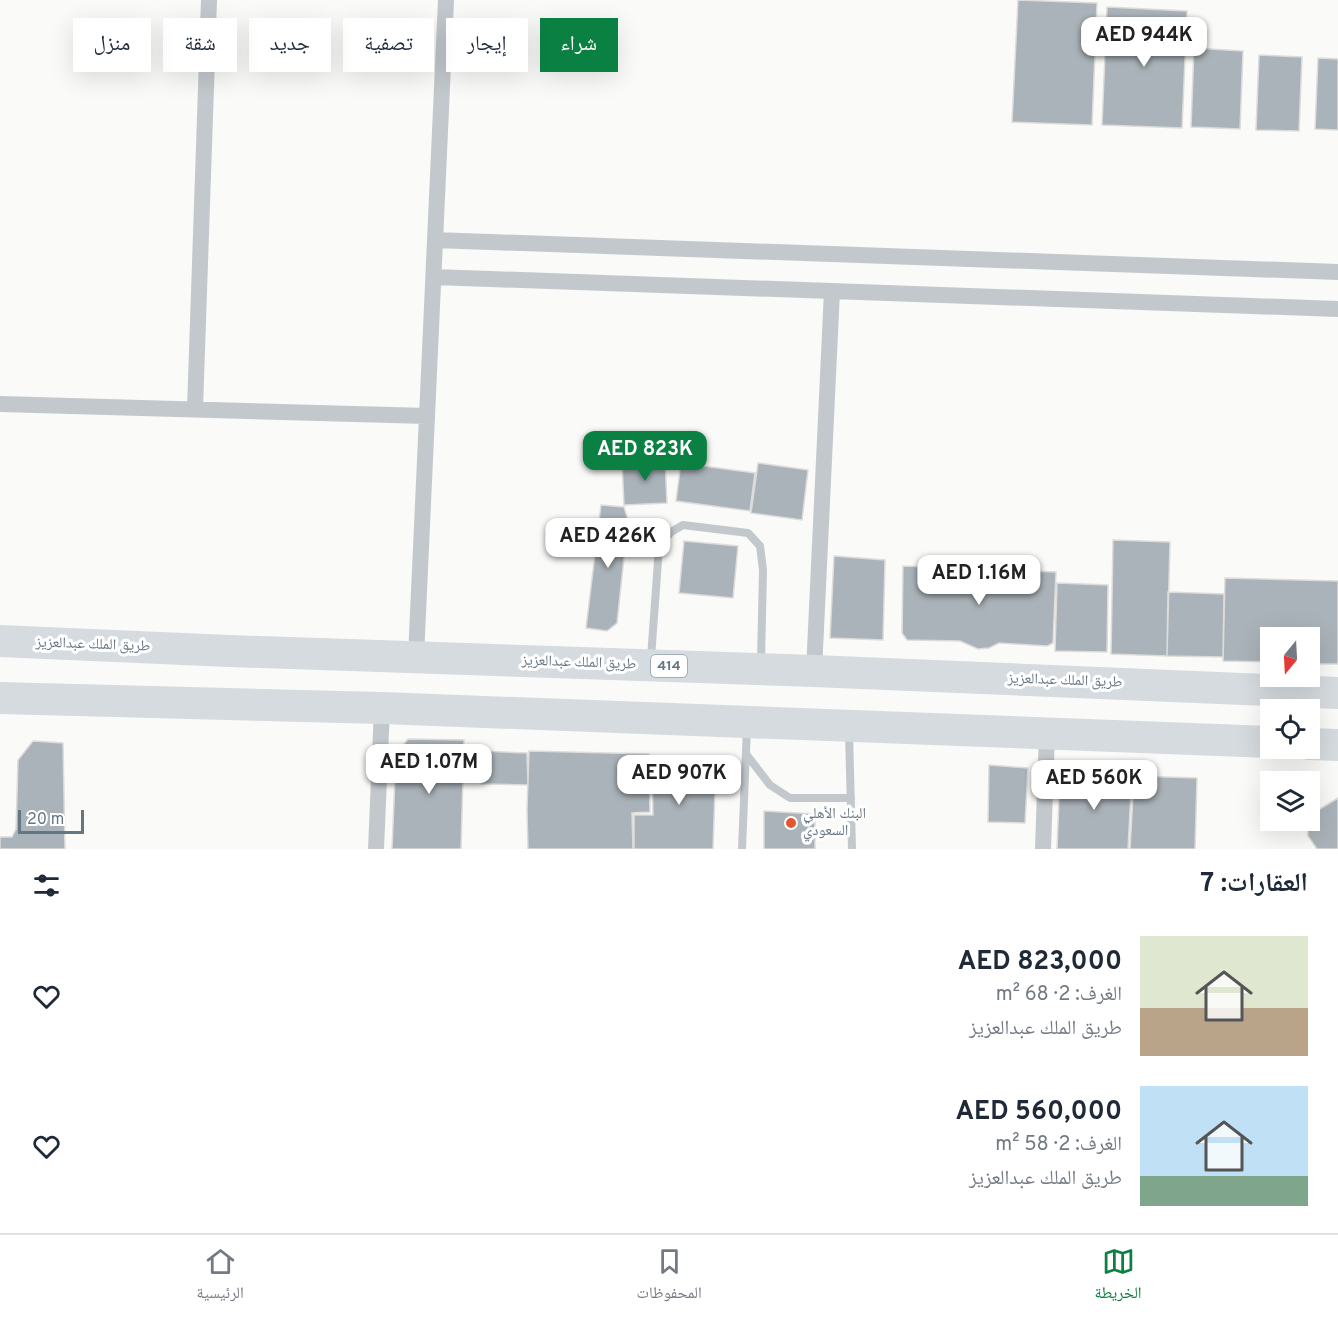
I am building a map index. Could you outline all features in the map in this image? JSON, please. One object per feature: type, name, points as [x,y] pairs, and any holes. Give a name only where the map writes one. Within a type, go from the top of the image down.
[{"type":"highway","name":"طريق الملك عبدالعزيز","points":[[0,641],[1338,693]]},
{"type":"highway","points":[[0,698],[382,708],[1260,742]]},
{"type":"highway","points":[[1320,744],[1338,745]]},
{"type":"street","points":[[195,409],[209,0]]},
{"type":"street","points":[[416,657],[446,0]]},
{"type":"street","points":[[435,240],[1338,272]]},
{"type":"street","points":[[434,277],[1338,309]]},
{"type":"street","points":[[814,671],[832,291]]},
{"type":"street","points":[[0,404],[427,416]]},
{"type":"street","points":[[376,849],[382,708]]},
{"type":"street","points":[[1043,849],[1047,733]]},
{"type":"lane","points":[[651,665],[660,547],[671,532],[683,525],[748,534],[760,546],[763,570],[760,669]]},
{"type":"lane","points":[[742,849],[748,722]]},
{"type":"lane","points":[[849,725],[852,849]]},
{"type":"lane","points":[[746,754],[770,785],[790,798],[851,798]]},
{"type":"building","points":[[1018,0],[1097,3],[1092,125],[1012,122]]},
{"type":"building","points":[[1107,7],[1187,11],[1182,128],[1102,125]]},
{"type":"building","points":[[1194,48],[1243,51],[1240,129],[1191,127]]},
{"type":"building","points":[[1259,55],[1302,57],[1299,131],[1256,130]]},
{"type":"building","points":[[1318,58],[1338,59],[1338,130],[1315,129]]},
{"type":"building","points":[[665,460],[667,503],[624,505],[622,462]]},
{"type":"building","points":[[681,463],[755,473],[750,511],[676,501]]},
{"type":"building","points":[[758,463],[808,470],[802,520],[751,513]]},
{"type":"building","points":[[601,505],[624,507],[628,520],[617,623],[607,631],[586,628]]},
{"type":"building","points":[[1113,540],[1170,542],[1167,656],[1111,654]]},
{"type":"building","points":[[684,541],[738,546],[733,598],[679,593]]},
{"type":"building","points":[[834,556],[885,560],[883,640],[830,638]]},
{"type":"building","points":[[903,566],[1056,572],[1053,643],[1047,646],[999,643],[989,648],[978,649],[960,641],[907,640],[902,633]]},
{"type":"building","points":[[1225,578],[1338,581],[1338,664],[1320,664],[1320,627],[1260,627],[1260,662],[1223,661]]},
{"type":"building","points":[[1057,583],[1108,585],[1107,652],[1055,651]]},
{"type":"building","points":[[1168,592],[1224,594],[1223,657],[1167,656]]},
{"type":"building","points":[[408,739],[464,740],[461,849],[392,849],[396,754]]},
{"type":"building","points":[[33,741],[63,743],[65,849],[0,849],[0,837],[12,837],[16,829],[18,760]]},
{"type":"building","points":[[482,751],[527,753],[528,785],[481,784]]},
{"type":"building","points":[[529,751],[649,754],[650,812],[632,813],[633,849],[528,849]]},
{"type":"building","points":[[652,759],[716,759],[713,849],[634,849],[634,815],[653,815]]},
{"type":"building","points":[[989,765],[1028,768],[1025,823],[988,822]]},
{"type":"building","points":[[1060,771],[1132,774],[1128,849],[1057,849]]},
{"type":"building","points":[[1134,776],[1197,778],[1195,849],[1130,849]]},
{"type":"building","points":[[1338,798],[1338,849],[1317,849],[1308,836],[1308,831],[1320,831],[1320,809]]},
{"type":"building","points":[[764,811],[815,814],[815,849],[764,849]]},
{"type":"place","name":"البنك الأهلي السعودي","points":[[791,823]]}]
